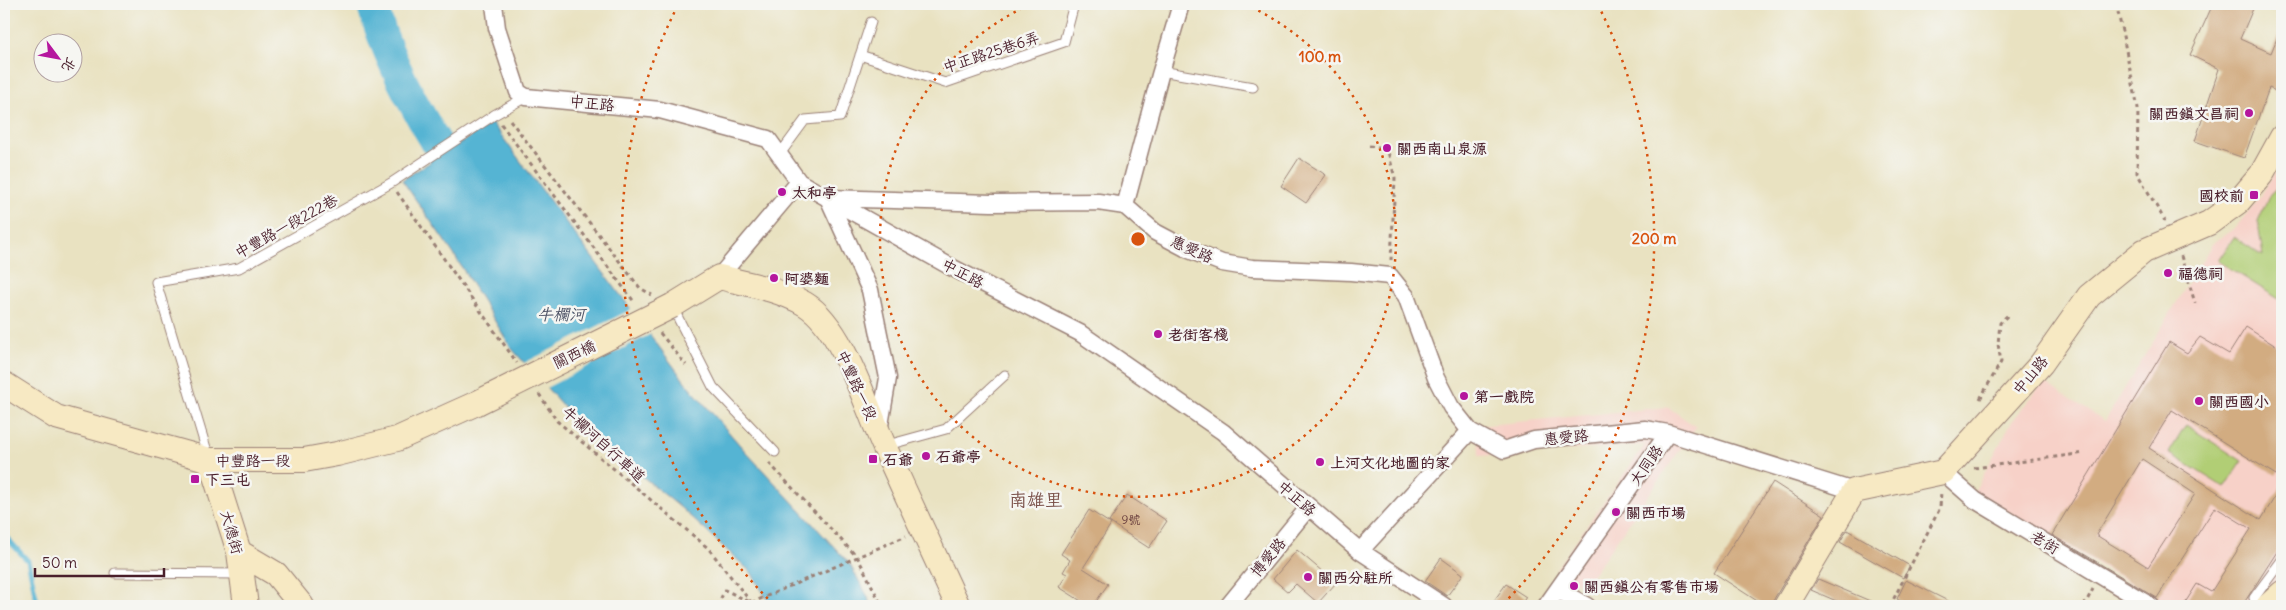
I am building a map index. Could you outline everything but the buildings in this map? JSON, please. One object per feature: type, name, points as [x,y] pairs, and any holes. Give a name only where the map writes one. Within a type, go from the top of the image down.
[{"type":"main road","name":"中山路","points":[[1943,472],[2041,364],[2089,296],[2144,251],[2210,223],[2238,202],[2261,174],[2282,137]]},
{"type":"main road","points":[[672,306],[718,277]]},
{"type":"main road","name":"中豐路一段","points":[[718,277],[772,290],[806,305],[824,322],[846,356],[881,439],[958,606]]},
{"type":"main road","name":"關西橋","points":[[477,403],[672,306]]},
{"type":"main road","name":"中豐路一段","points":[[4,384],[56,417],[210,460],[304,460],[336,454],[397,438],[477,403]]},
{"type":"main road","name":"大德街","points":[[210,460],[241,563],[246,606]]},
{"type":"main road","points":[[1786,606],[1854,491],[1943,472]]},
{"type":"main road","points":[[241,563],[276,574],[302,606]]},
{"type":"main road","points":[[2268,606],[2282,593]]},
{"type":"street","points":[[494,4],[497,28],[518,92],[526,97]]},
{"type":"street","points":[[881,439],[888,378],[870,290],[828,198],[991,203],[1098,202],[1125,206],[1161,71],[1182,4]]},
{"type":"street","name":"中正路","points":[[526,97],[660,110],[768,139],[799,182],[951,267],[1080,333],[1223,432],[1308,508],[1360,551],[1444,606]]},
{"type":"street","points":[[718,277],[799,182]]},
{"type":"street","name":"惠愛路","points":[[1125,206],[1155,232],[1189,250],[1222,262],[1252,268],[1390,276],[1406,296],[1436,378],[1450,407],[1470,431],[1504,450],[1534,440],[1646,429],[1668,433]]},
{"type":"street","points":[[1360,551],[1470,431]]},
{"type":"street","name":"大同路","points":[[1546,606],[1668,433],[1854,491]]},
{"type":"street","name":"老街","points":[[1943,472],[1976,500],[2151,606]]},
{"type":"street","name":"博愛路","points":[[1228,606],[1308,508]]},
{"type":"street","points":[[1558,590],[1587,606]]},
{"type":"lane","name":"中正路25巷6弄","points":[[860,55],[945,83],[1064,42],[1074,4]]},
{"type":"lane","points":[[780,154],[805,120],[840,117],[871,22]]},
{"type":"lane","points":[[1161,71],[1253,88]]},
{"type":"lane","name":"中豐路一段222巷","points":[[210,460],[156,282],[239,268],[391,183],[494,115],[526,97]]},
{"type":"lane","points":[[672,306],[713,387],[776,452]]},
{"type":"lane","points":[[881,439],[946,429],[1005,375]]},
{"type":"lane","points":[[2257,606],[2254,598],[2282,560]]},
{"type":"lane","points":[[115,573],[241,563]]},
{"type":"path","points":[[2118,12],[2138,108],[2137,173],[2175,238],[2195,303]]},
{"type":"path","points":[[526,97],[510,121],[640,288]]},
{"type":"path","points":[[1369,146],[1387,148],[1395,178],[1390,276]]},
{"type":"path","points":[[391,183],[519,365]]},
{"type":"path","points":[[1976,407],[2001,362],[1998,344],[2000,323],[2010,314]]},
{"type":"path","name":"牛欄河自行車道","points":[[535,389],[558,421],[708,548],[753,605]]},
{"type":"path","points":[[1890,606],[1940,508],[1943,472],[2086,452]]},
{"type":"path","points":[[744,606],[753,605],[922,529]]},
{"type":"path","points":[[717,606],[725,590],[753,605]]},
{"type":"shaded area","name":"關西國小","points":[[2282,162],[2282,583],[2257,606],[2169,606],[1974,492],[2011,423],[2043,382],[2105,421],[2212,244],[2236,227],[2259,198]]},
{"type":"shaded area","name":"關西市場","points":[[1668,407],[1696,427],[1584,587],[1556,569],[1645,445],[1479,456],[1478,426]]},
{"type":"green space","points":[[2282,183],[2282,301],[2218,261],[2234,237],[2263,256],[2258,222],[2270,194]]},
{"type":"green space","points":[[2186,425],[2242,461],[2225,488],[2169,453]]},
{"type":"water","name":"牛欄河","points":[[492,123],[686,383],[745,451],[849,563],[868,597],[870,606],[771,606],[751,572],[681,508],[581,426],[512,349],[453,253],[402,180]]},
{"type":"pier","points":[[634,308],[653,333],[544,389],[522,364]]},
{"type":"waterway","name":"牛欄河","points":[[372,4],[390,55],[406,89],[443,154],[464,181]]},
{"type":"waterway","points":[[4,535],[28,561],[38,606]]},
{"type":"place","name":"關西鎮文昌祠","points":[[2249,113]]},
{"type":"place","name":"關西南山泉源","points":[[1387,148]]},
{"type":"place","name":"太和亭","points":[[782,192]]},
{"type":"place","name":"國校前","points":[[2254,195]]},
{"type":"place","name":"福德祠","points":[[2168,273]]},
{"type":"place","name":"阿婆麵","points":[[774,278]]},
{"type":"place","name":"老街客棧","points":[[1158,334]]},
{"type":"place","name":"第一戲院","points":[[1464,396]]},
{"type":"place","name":"關西國小","points":[[2199,401]]},
{"type":"place","name":"石爺亭","points":[[926,456]]},
{"type":"place","name":"石爺","points":[[873,459]]},
{"type":"place","name":"上河文化地圖的家","points":[[1320,462]]},
{"type":"place","name":"下三屯","points":[[195,479]]},
{"type":"place","name":"關西市場","points":[[1616,512]]},
{"type":"place","name":"關西分駐所","points":[[1308,577]]},
{"type":"place","name":"關西鎮公有零售市場","points":[[1574,586]]},
{"type":"district","name":"南雄里","points":[[1036,499]]}]
